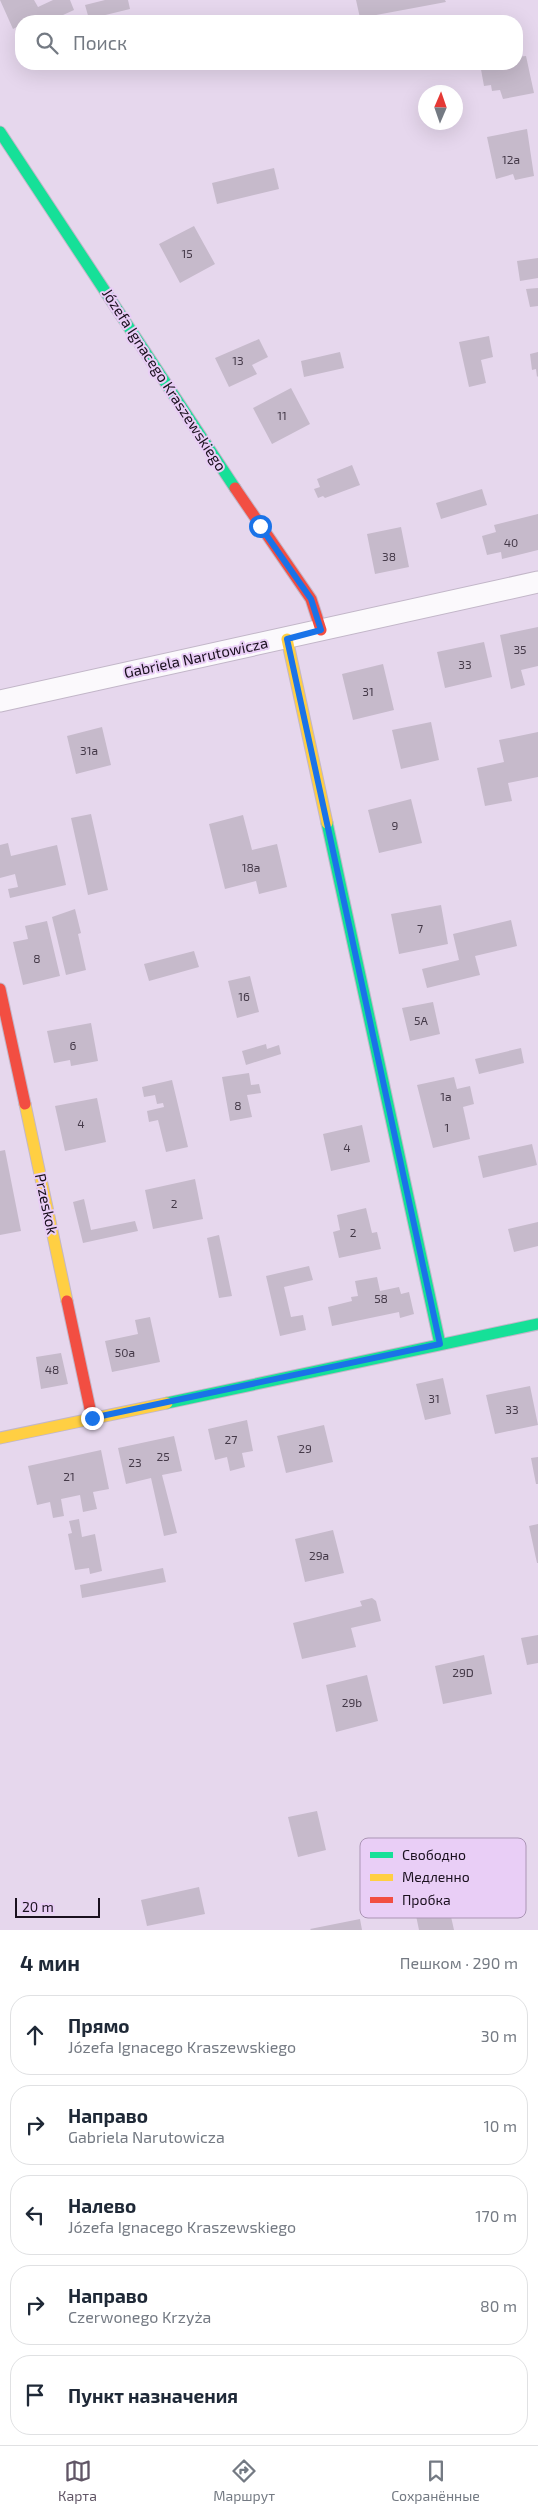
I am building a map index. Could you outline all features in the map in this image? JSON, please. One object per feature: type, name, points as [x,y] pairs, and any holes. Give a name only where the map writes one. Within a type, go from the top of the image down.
[{"type":"street","name":"Józefa Ignacego Kraszewskiego","points":[[0,132],[311,599],[321,630]]},
{"type":"street","name":"Gabriela Narutowicza","points":[[0,701],[538,582]]},
{"type":"street","points":[[287,639],[440,1344]]},
{"type":"street","name":"Przeskok","points":[[0,990],[92,1418]]},
{"type":"street","points":[[0,1438],[538,1324]]},
{"type":"building","points":[[0,0],[34,0],[38,7],[53,0],[70,0],[74,10],[63,15],[15,15],[15,28],[13,29]]},
{"type":"building","points":[[105,0],[128,0],[130,9],[105,15],[88,15],[85,5]]},
{"type":"building","points":[[356,0],[445,0],[446,2],[376,15],[359,15]]},
{"type":"building","points":[[523,56],[526,56],[534,93],[503,99],[500,90],[492,91],[491,85],[484,86],[481,70],[523,70]]},
{"type":"building","points":[[527,129],[534,176],[515,180],[513,174],[496,179],[487,137]]},
{"type":"building","points":[[274,168],[279,189],[217,204],[212,183]]},
{"type":"building","points":[[194,226],[215,264],[180,283],[159,244]]},
{"type":"building","points":[[538,258],[538,278],[520,281],[517,261]]},
{"type":"building","points":[[538,288],[538,306],[530,307],[526,289]]},
{"type":"building","points":[[489,336],[493,357],[481,360],[486,383],[469,387],[459,342]]},
{"type":"building","points":[[259,339],[268,357],[252,365],[257,374],[229,387],[215,358]]},
{"type":"building","points":[[340,352],[344,368],[304,377],[301,361]]},
{"type":"building","points":[[538,352],[537,377],[536,369],[532,370],[530,354]]},
{"type":"building","points":[[291,388],[310,424],[272,444],[253,408]]},
{"type":"building","points":[[352,465],[360,485],[325,498],[323,496],[318,498],[314,489],[320,487],[317,479]]},
{"type":"building","points":[[482,489],[487,505],[441,519],[436,503]]},
{"type":"building","points":[[538,514],[538,550],[502,559],[501,552],[487,555],[482,536],[496,532],[494,525]]},
{"type":"building","points":[[401,527],[409,567],[375,574],[367,534]]},
{"type":"building","points":[[538,627],[538,666],[521,670],[525,685],[511,689],[500,635]]},
{"type":"building","points":[[484,642],[492,677],[445,688],[437,652]]},
{"type":"building","points":[[383,664],[394,710],[353,720],[342,674]]},
{"type":"building","points":[[431,722],[439,760],[401,769],[392,730]]},
{"type":"building","points":[[102,727],[111,765],[76,774],[67,736]]},
{"type":"building","points":[[538,732],[538,777],[508,783],[512,801],[485,806],[477,768],[504,762],[499,740]]},
{"type":"building","points":[[411,799],[422,843],[379,853],[368,810]]},
{"type":"building","points":[[91,814],[108,890],[88,895],[71,818]]},
{"type":"building","points":[[243,815],[252,850],[277,844],[287,887],[259,894],[256,881],[225,889],[209,824]]},
{"type":"building","points":[[8,843],[11,856],[57,845],[66,885],[10,898],[8,889],[18,887],[15,874],[0,878],[0,845]]},
{"type":"building","points":[[441,905],[448,944],[399,954],[391,914]]},
{"type":"building","points":[[75,909],[81,933],[78,934],[86,970],[66,975],[52,917]]},
{"type":"building","points":[[511,920],[517,946],[475,956],[480,975],[427,988],[422,969],[459,960],[453,934]]},
{"type":"building","points":[[47,921],[60,976],[23,985],[13,942],[28,939],[25,926]]},
{"type":"building","points":[[194,951],[199,967],[149,981],[144,964]]},
{"type":"building","points":[[250,976],[259,1012],[237,1018],[228,981]]},
{"type":"building","points":[[433,1002],[440,1034],[410,1041],[402,1008]]},
{"type":"building","points":[[91,1023],[98,1061],[71,1066],[70,1060],[54,1063],[47,1031]]},
{"type":"building","points":[[266,1044],[267,1049],[279,1045],[281,1054],[246,1065],[242,1051]]},
{"type":"building","points":[[521,1048],[524,1063],[479,1074],[475,1059]]},
{"type":"building","points":[[249,1073],[251,1085],[259,1084],[261,1093],[247,1095],[252,1117],[230,1121],[222,1077]]},
{"type":"building","points":[[454,1077],[457,1089],[470,1086],[474,1104],[463,1107],[470,1139],[433,1148],[417,1085]]},
{"type":"building","points":[[172,1080],[188,1147],[166,1152],[158,1120],[149,1122],[147,1111],[164,1107],[163,1103],[157,1104],[155,1095],[144,1097],[142,1087]]},
{"type":"building","points":[[97,1098],[106,1142],[65,1151],[55,1106]]},
{"type":"building","points":[[362,1125],[370,1162],[331,1171],[323,1134]]},
{"type":"building","points":[[532,1144],[537,1165],[483,1178],[478,1156]]},
{"type":"building","points":[[5,1150],[21,1231],[0,1235],[0,1151]]},
{"type":"building","points":[[195,1179],[203,1219],[153,1229],[145,1190]]},
{"type":"building","points":[[84,1199],[91,1230],[135,1221],[138,1231],[83,1243],[73,1202]]},
{"type":"building","points":[[366,1208],[372,1233],[377,1232],[381,1249],[339,1258],[333,1232],[340,1230],[337,1215]]},
{"type":"building","points":[[538,1222],[538,1246],[514,1252],[508,1229]]},
{"type":"building","points":[[219,1235],[232,1296],[219,1298],[207,1238]]},
{"type":"building","points":[[309,1266],[313,1280],[284,1287],[291,1317],[303,1315],[306,1330],[280,1336],[266,1276]]},
{"type":"building","points":[[377,1277],[380,1291],[399,1287],[401,1294],[409,1292],[414,1314],[400,1318],[399,1312],[332,1326],[328,1307],[352,1301],[351,1297],[358,1296],[355,1281]]},
{"type":"building","points":[[150,1317],[160,1362],[112,1372],[105,1341],[138,1334],[135,1320]]},
{"type":"building","points":[[61,1353],[68,1384],[41,1389],[36,1357]]},
{"type":"building","points":[[443,1378],[451,1414],[425,1420],[416,1384]]},
{"type":"building","points":[[530,1386],[538,1425],[495,1434],[486,1395]]},
{"type":"building","points":[[247,1420],[253,1451],[242,1453],[245,1467],[230,1471],[227,1457],[215,1460],[208,1429]]},
{"type":"building","points":[[324,1425],[333,1462],[286,1473],[277,1436]]},
{"type":"building","points":[[174,1436],[182,1471],[162,1475],[177,1533],[164,1536],[151,1478],[126,1484],[118,1448]]},
{"type":"building","points":[[101,1450],[109,1489],[93,1492],[97,1509],[83,1512],[80,1495],[61,1499],[64,1516],[53,1518],[50,1502],[37,1505],[28,1466]]},
{"type":"building","points":[[538,1457],[538,1484],[536,1484],[531,1458]]},
{"type":"building","points":[[79,1519],[82,1537],[95,1534],[102,1571],[90,1574],[89,1568],[75,1570],[68,1534],[72,1533],[69,1521]]},
{"type":"building","points":[[538,1524],[538,1563],[537,1563],[529,1526]]},
{"type":"building","points":[[333,1530],[344,1573],[305,1582],[295,1539]]},
{"type":"building","points":[[163,1568],[166,1582],[82,1598],[80,1585]]},
{"type":"building","points":[[372,1598],[376,1601],[381,1621],[351,1628],[356,1647],[302,1659],[293,1623],[362,1606],[360,1601]]},
{"type":"building","points":[[538,1635],[538,1663],[527,1665],[521,1638]]},
{"type":"building","points":[[484,1655],[492,1694],[443,1704],[435,1666]]},
{"type":"building","points":[[367,1675],[378,1721],[336,1732],[326,1685]]},
{"type":"building","points":[[317,1811],[326,1850],[298,1857],[288,1817]]},
{"type":"building","points":[[199,1887],[205,1914],[147,1926],[141,1900]]},
{"type":"building","points":[[417,1918],[451,1918],[454,1930],[419,1930]]},
{"type":"building","points":[[360,1919],[362,1930],[310,1929]]},
{"type":"traffic: fast","points":[[0,132],[235,488]]},
{"type":"traffic: fast","points":[[327,823],[440,1344]]},
{"type":"traffic: fast","points":[[167,1403],[538,1324]]},
{"type":"traffic: slow","points":[[287,639],[327,823]]},
{"type":"traffic: slow","points":[[25,1104],[67,1301]]},
{"type":"traffic: slow","points":[[0,1438],[167,1403]]},
{"type":"traffic: jam","points":[[235,488],[311,599],[321,630]]},
{"type":"traffic: jam","points":[[0,989],[25,1104]]},
{"type":"traffic: jam","points":[[67,1301],[92,1418]]},
{"type":"route","points":[[92,1418],[440,1344],[287,639],[321,630],[311,599],[260,526]]}]
